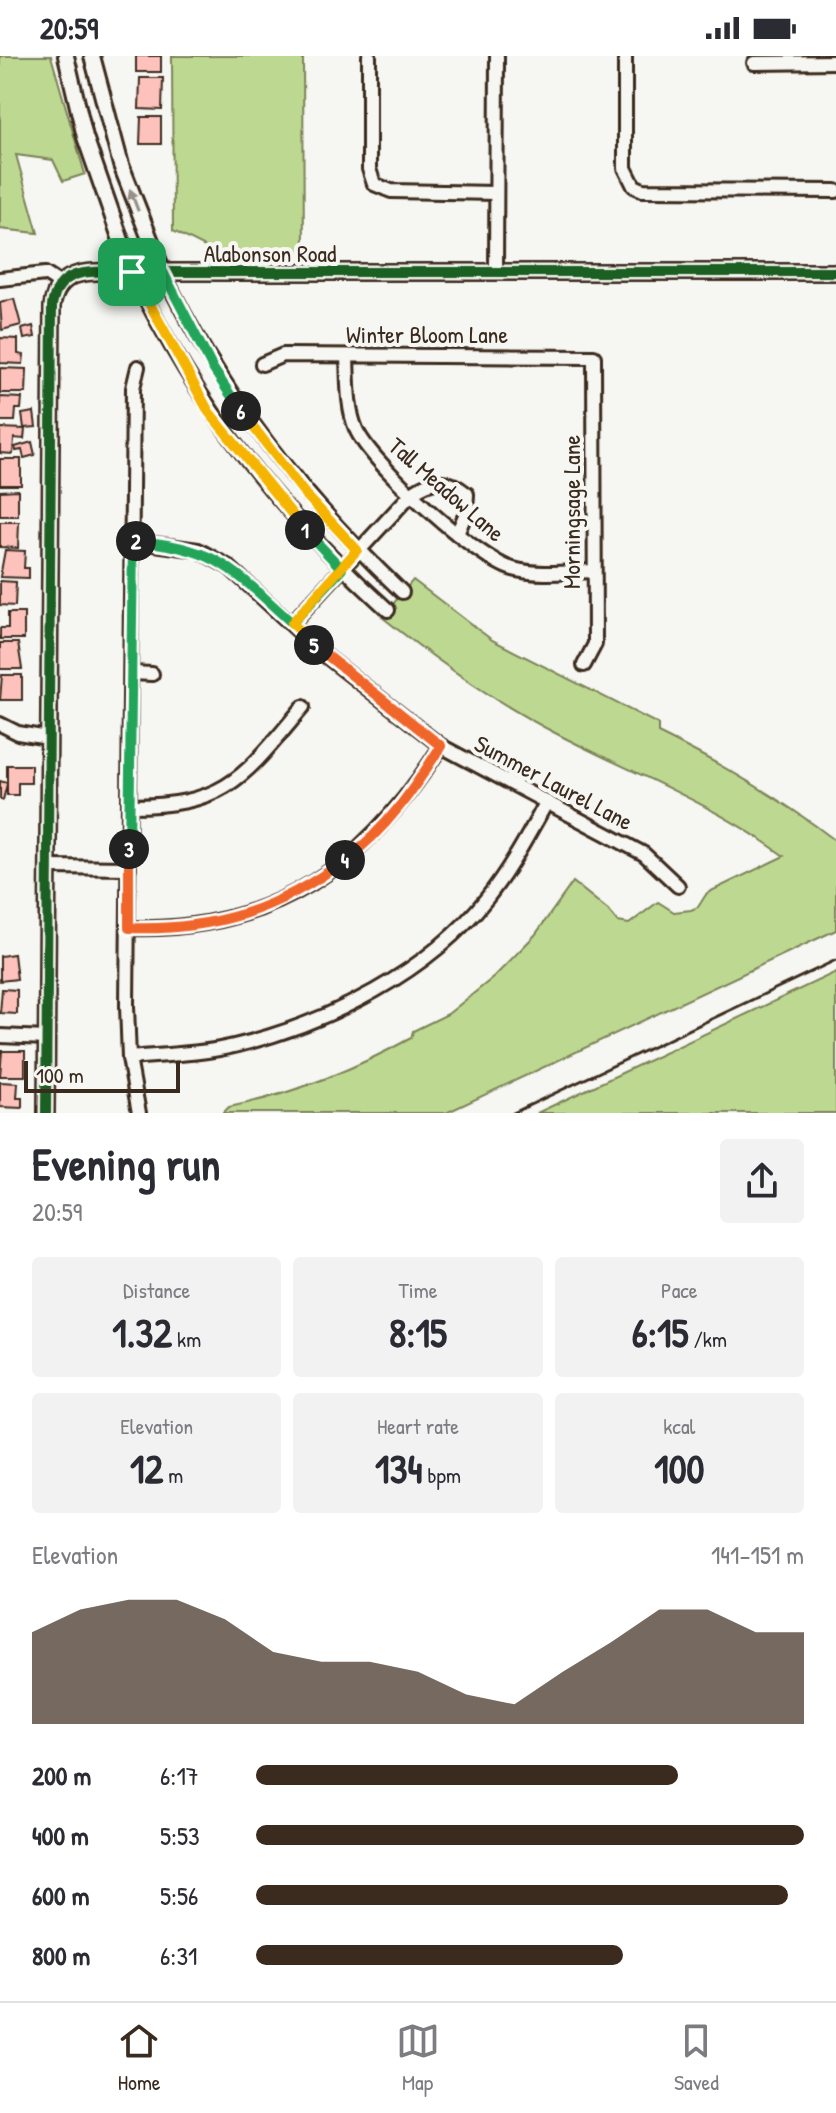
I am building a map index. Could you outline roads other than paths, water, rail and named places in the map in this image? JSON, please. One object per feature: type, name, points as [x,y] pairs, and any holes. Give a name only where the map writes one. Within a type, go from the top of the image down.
[{"type":"street","points":[[66,56],[85,137],[132,272],[209,412],[276,499],[342,569],[388,610]]},
{"type":"street","points":[[92,56],[121,165],[163,272],[212,367],[250,423],[305,494],[357,550],[402,592]]},
{"type":"street","points":[[369,56],[369,169],[374,184],[391,191],[496,193]]},
{"type":"street","points":[[496,273],[497,56]]},
{"type":"street","points":[[625,56],[625,168],[630,182],[643,190],[836,191]]},
{"type":"street","points":[[754,63],[836,62]]},
{"type":"street","name":"Alabonson Road","points":[[59,283],[70,274],[132,272],[836,272]]},
{"type":"street","points":[[0,279],[45,274],[59,283],[52,306],[46,1113]]},
{"type":"street","name":"Winter Bloom Lane","points":[[262,364],[283,355],[594,357]]},
{"type":"street","name":"Tall Meadow Lane","points":[[347,357],[348,390],[355,428],[377,461],[457,534],[484,556],[514,569],[592,571]]},
{"type":"street","name":"Morningsage Lane","points":[[584,665],[595,644],[592,571],[594,357]]},
{"type":"street","points":[[138,367],[133,388],[129,1058],[139,1113]]},
{"type":"street","points":[[292,623],[413,492],[431,481],[452,482],[467,494],[466,513],[457,534]]},
{"type":"street","name":"Summer Laurel Lane","points":[[133,541],[198,550],[229,567],[322,653],[441,746],[545,805],[598,828],[644,854],[678,886]]},
{"type":"street","points":[[132,673],[152,674]]},
{"type":"street","points":[[130,806],[168,806],[205,799],[239,777],[303,707]]},
{"type":"street","points":[[0,724],[18,733],[48,738]]},
{"type":"street","points":[[129,928],[177,930],[226,922],[275,902],[327,874],[367,844],[397,812],[441,746]]},
{"type":"street","points":[[129,1058],[235,1046],[284,1032],[367,993],[452,935],[485,900],[516,858],[545,805]]},
{"type":"street","points":[[49,867],[129,868]]},
{"type":"street","points":[[0,1036],[47,1038]]},
{"type":"railway","points":[[513,1113],[836,960]]}]
